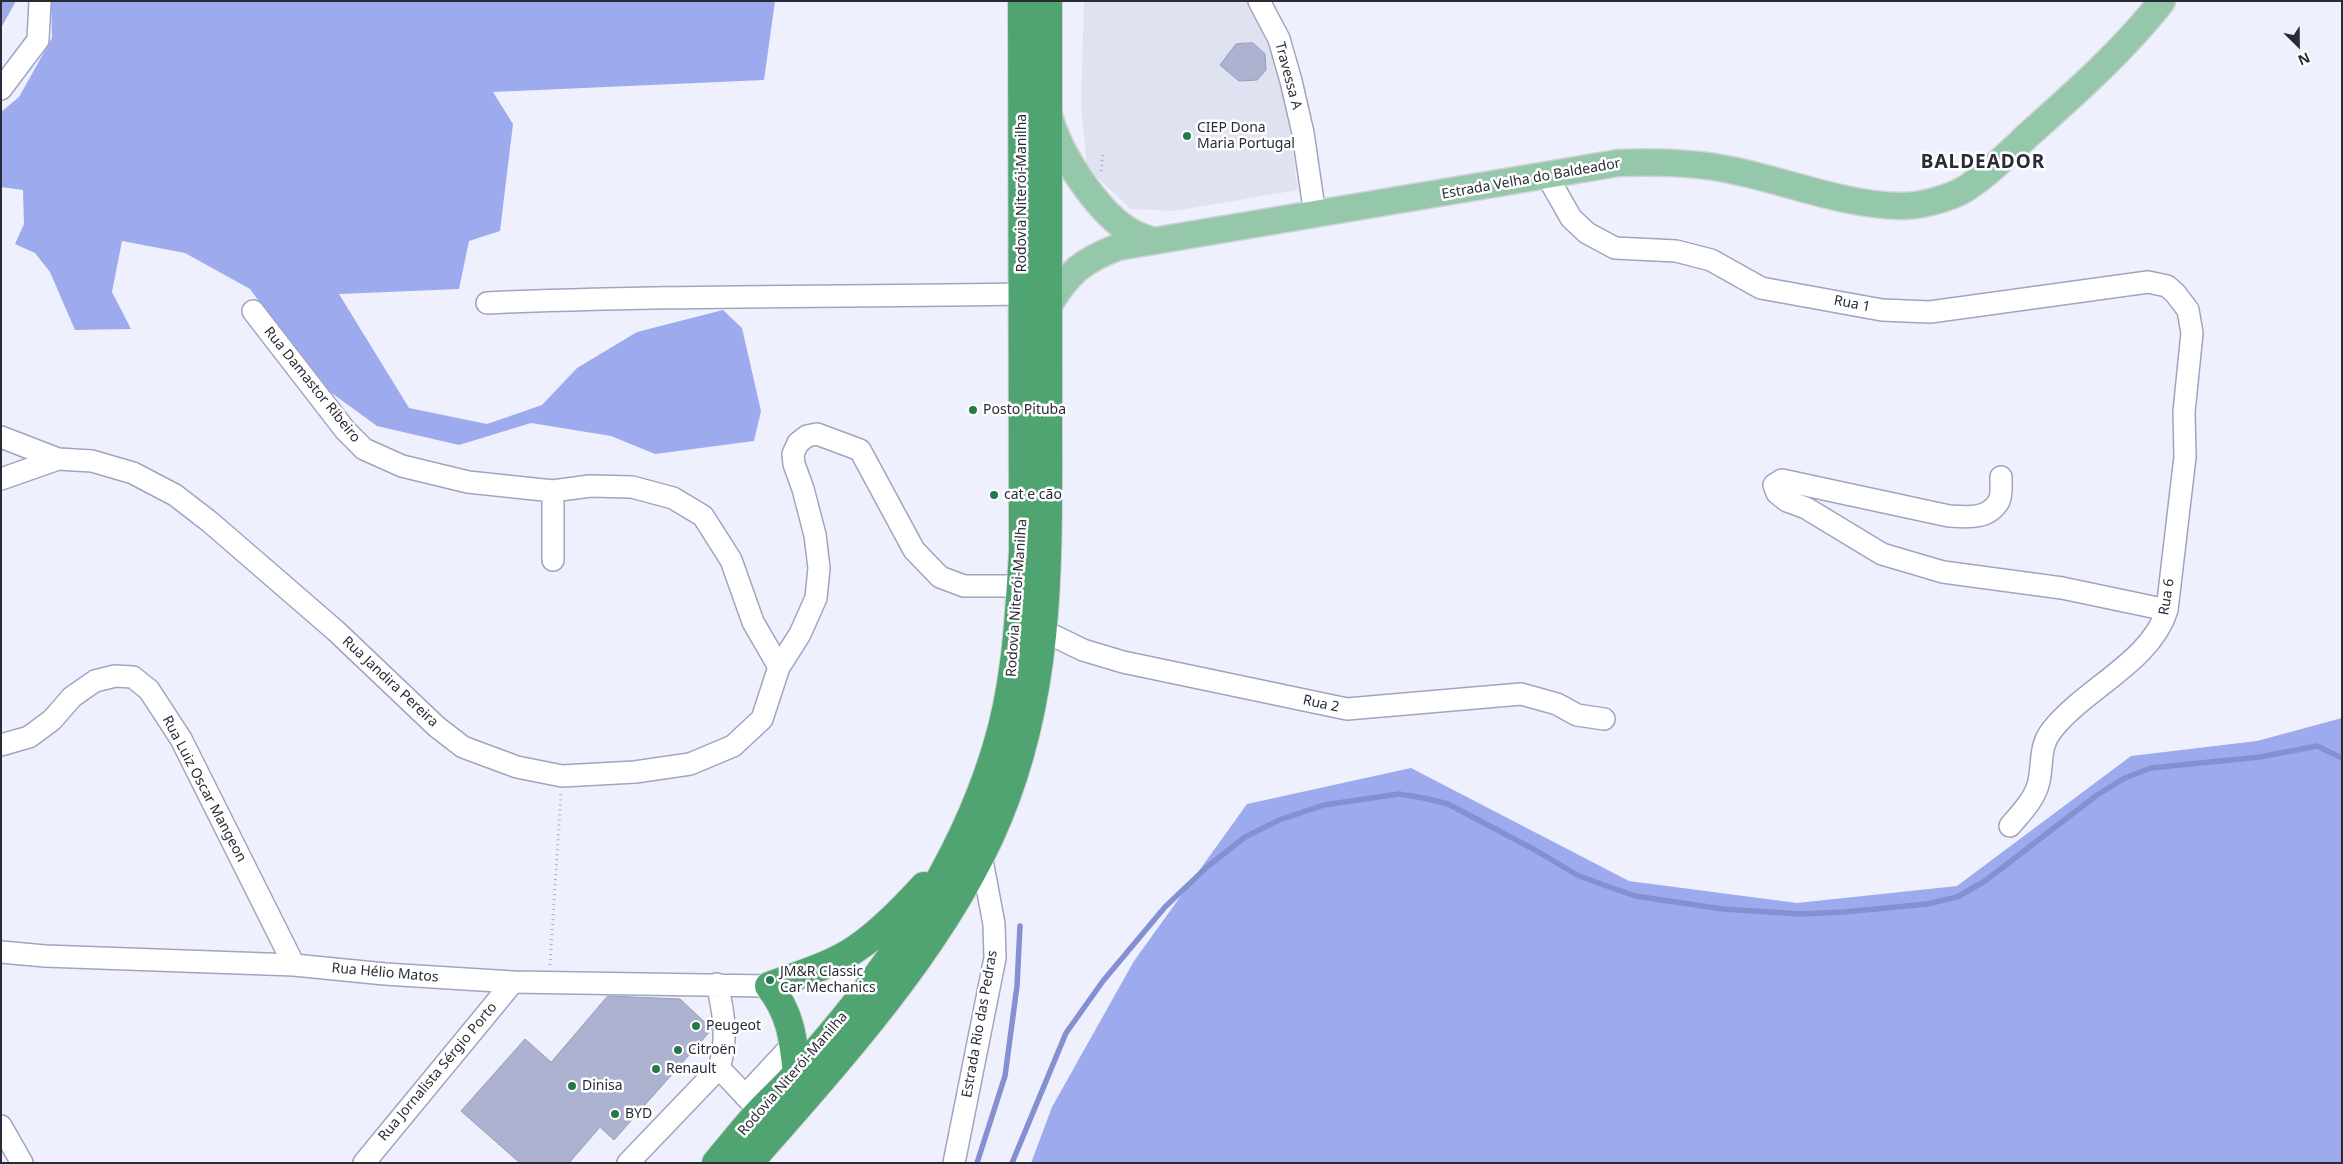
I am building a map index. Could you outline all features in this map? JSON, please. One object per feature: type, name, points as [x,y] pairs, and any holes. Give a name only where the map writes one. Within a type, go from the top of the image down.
[{"type":"highway","name":"Rodovia Niterói-Manilha","points":[[716,1163],[752,1104],[797,1073],[886,964],[914,924],[950,860],[974,811],[996,749],[1010,694],[1021,586],[1023,507],[1022,1]]},
{"type":"highway","name":"Rodovia Niterói-Manilha","points":[[749,1163],[848,1047],[926,948],[981,855],[1010,788],[1026,737],[1038,678],[1044,630],[1049,546],[1048,1]]},
{"type":"highway","points":[[797,1073],[794,1043],[786,1012],[769,986],[826,965],[856,949],[908,903],[950,860]]},
{"type":"main road","name":"Estrada Velha do Baldeador","points":[[1049,305],[1064,280],[1096,255],[1118,247],[1618,163],[1660,162],[1720,168],[1863,202],[1902,206],[1940,200],[1965,189],[2016,146],[2145,23],[2162,1]]},
{"type":"main road","points":[[1047,106],[1054,134],[1081,180],[1116,219],[1132,233],[1151,240]]},
{"type":"street","points":[[1,89],[38,40],[40,1]]},
{"type":"street","name":"Travessa A","points":[[1259,1],[1279,39],[1291,81],[1304,133],[1315,215]]},
{"type":"street","name":"Rua 1","points":[[1546,174],[1571,218],[1587,233],[1614,248],[1676,252],[1711,260],[1761,288],[1882,310],[1930,312],[2148,282],[2167,286],[2188,310]]},
{"type":"street","points":[[487,303],[600,298],[841,298],[1022,294]]},
{"type":"street","name":"Rua 6","points":[[2010,826],[2032,799],[2039,782],[2044,742],[2052,729],[2097,687],[2146,647],[2163,624],[2167,610],[2185,457],[2184,412],[2192,333],[2188,310]]},
{"type":"street","name":"Rua Damastor Ribeiro","points":[[253,311],[345,430],[364,449],[402,466],[468,482],[553,491],[590,486],[632,487],[673,498],[703,516],[731,560],[753,622],[779,667]]},
{"type":"street","name":"Rua Jandira Pereira","points":[[1,437],[58,459],[92,461],[132,473],[175,495],[210,522],[336,631],[437,727],[463,747],[517,767],[562,776],[635,772],[690,764],[733,746],[762,719],[779,667],[800,634],[816,598],[819,568],[815,535],[794,464],[794,454],[798,443],[807,436],[818,434],[860,450],[914,550],[940,577],[964,586],[1021,586]]},
{"type":"street","points":[[1,479],[58,459]]},
{"type":"street","points":[[2001,478],[1999,500],[1988,512],[1976,518],[1949,516],[1782,480],[1774,485],[1777,493],[1787,501],[1806,508],[1882,554],[1942,572],[2062,588],[2167,610]]},
{"type":"street","points":[[553,491],[553,560]]},
{"type":"street","name":"Rua 2","points":[[1044,630],[1083,650],[1123,662],[1348,709],[1521,694],[1557,704],[1577,715],[1604,719]]},
{"type":"street","name":"Rua Luiz Oscar Mangeon","points":[[1,745],[29,737],[52,720],[72,698],[95,682],[115,676],[132,677],[149,690],[181,739],[294,965]]},
{"type":"street","name":"Estrada Rio das Pedras","points":[[954,1163],[995,958],[994,924],[981,855]]},
{"type":"street","name":"Rua Hélio Matos","points":[[1,952],[45,956],[294,965],[385,974],[513,982],[769,986]]},
{"type":"street","name":"Rua Jornalista Sérgio Porto","points":[[364,1163],[513,982]]},
{"type":"street","points":[[628,1163],[719,1068],[724,1050],[725,1028],[717,984]]},
{"type":"street","points":[[719,1068],[752,1104],[794,1043]]},
{"type":"street","points":[[1,1126],[22,1163]]},
{"type":"path","points":[[549,983],[562,776]]},
{"type":"shaded area","points":[[1,1],[16,1],[1,28]]},
{"type":"shaded area","points":[[51,1],[775,1],[764,80],[493,92],[513,124],[500,231],[469,241],[459,289],[339,294],[409,408],[487,424],[542,405],[577,368],[637,332],[723,310],[742,328],[761,411],[754,441],[655,454],[611,436],[531,423],[459,445],[377,426],[322,386],[250,289],[185,253],[122,241],[112,292],[131,329],[75,330],[50,272],[35,253],[15,244],[24,224],[23,190],[1,187],[1,112],[19,97],[52,38]]},
{"type":"shaded area","name":"CIEP Dona Maria Portugal","points":[[1084,1],[1256,1],[1270,41],[1285,97],[1298,190],[1174,211],[1131,209],[1087,168],[1081,104]]},
{"type":"shaded area","points":[[2342,718],[2342,1163],[1031,1163],[1052,1107],[1134,961],[1247,804],[1411,768],[1629,881],[1797,903],[1957,886],[2131,756],[2257,741]]},
{"type":"building","points":[[1253,43],[1265,54],[1266,70],[1257,80],[1239,81],[1220,65],[1236,44]]},
{"type":"building","name":"Dinisa","points":[[608,996],[680,999],[712,1029],[614,1140],[600,1127],[569,1163],[520,1163],[461,1111],[525,1039],[551,1062]]},
{"type":"waterway","points":[[1012,1163],[1066,1033],[1103,981],[1165,907],[1207,867],[1245,837],[1279,820],[1324,805],[1399,794],[1424,798],[1448,804],[1535,850],[1579,876],[1635,896],[1723,909],[1801,914],[1927,904],[1957,897],[1985,881],[2097,795],[2125,778],[2151,768],[2260,757],[2317,746],[2342,758]]},
{"type":"waterway","points":[[977,1163],[1005,1076],[1017,986],[1020,926]]},
{"type":"place","name":"CIEP Dona Maria Portugal","points":[[1187,136]]},
{"type":"place","name":"Posto Pituba","points":[[973,410]]},
{"type":"place","name":"cat e cão","points":[[994,495]]},
{"type":"place","name":"JM&R Classic Car Mechanics","points":[[770,980]]},
{"type":"place","name":"Peugeot","points":[[696,1026]]},
{"type":"place","name":"Citroën","points":[[678,1050]]},
{"type":"place","name":"Renault","points":[[656,1069]]},
{"type":"place","name":"Dinisa","points":[[572,1086]]},
{"type":"place","name":"BYD","points":[[615,1114]]},
{"type":"district","name":"BALDEADOR","points":[[1983,163]]}]
